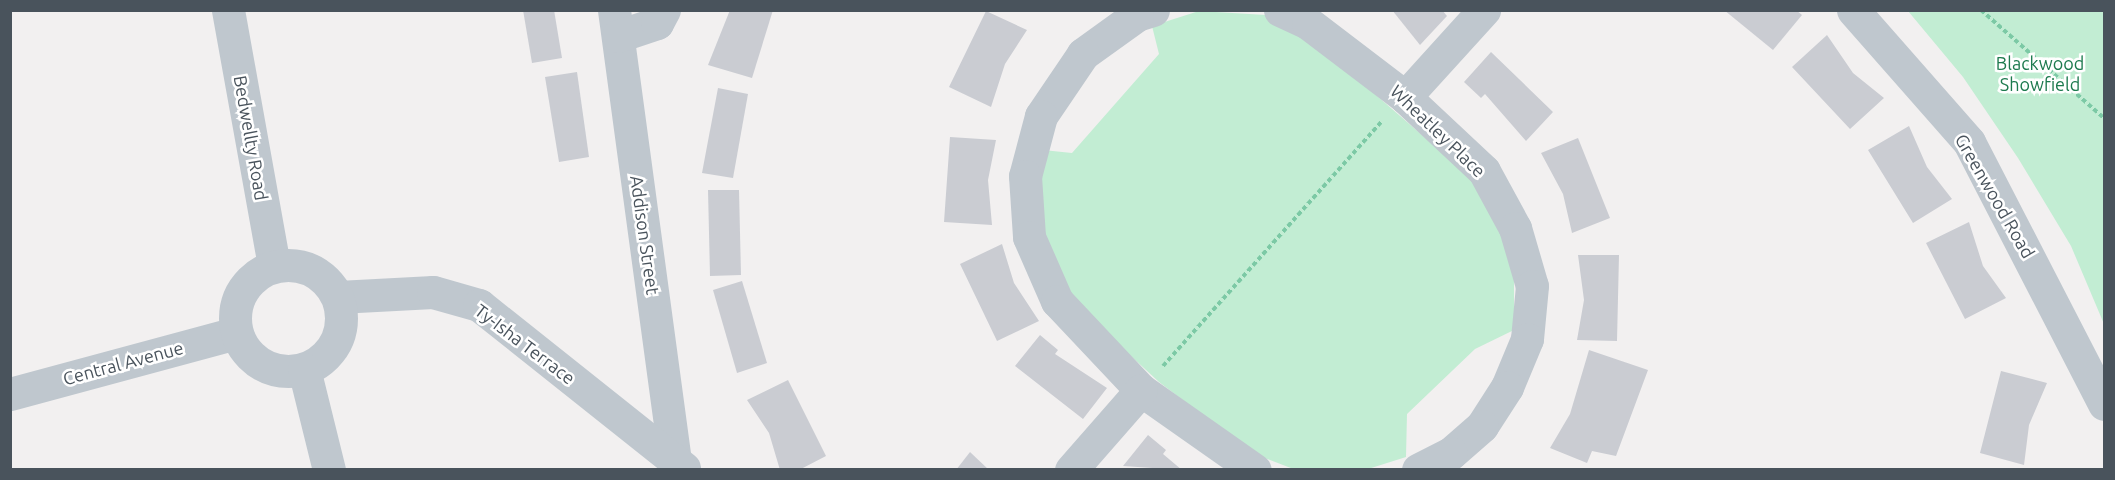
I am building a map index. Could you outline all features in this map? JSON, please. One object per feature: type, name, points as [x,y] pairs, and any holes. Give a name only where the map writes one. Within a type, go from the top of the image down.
[{"type":"street","name":"Bedwellty Road","points":[[228,10],[274,266]]},
{"type":"street","points":[[616,23],[657,23],[664,10]]},
{"type":"street","points":[[1153,10],[1137,15],[1083,54],[1041,116],[1025,176],[1029,237],[1057,301],[1142,390],[1255,470]]},
{"type":"street","name":"Wheatley Place","points":[[1280,10],[1308,23],[1405,97],[1484,171],[1515,228],[1532,286],[1527,339],[1507,387],[1482,426],[1452,453],[1418,470]]},
{"type":"street","points":[[1405,97],[1484,10]]},
{"type":"street","name":"Greenwood Road","points":[[1853,10],[1969,142],[2104,404]]},
{"type":"street","name":"Addison Street","points":[[616,23],[680,465]]},
{"type":"street","points":[[274,266],[305,267],[318,274],[338,297],[342,315],[336,340],[320,362],[304,369],[287,372],[255,361],[236,333],[234,316],[246,285],[274,266]]},
{"type":"street","name":"Ty-Isha Terrace","points":[[338,297],[433,292],[479,304],[680,465]]},
{"type":"street","name":"Central Avenue","points":[[10,394],[236,333]]},
{"type":"street","points":[[304,369],[329,470]]},
{"type":"street","points":[[1071,470],[1142,390]]},
{"type":"path","points":[[1981,10],[2104,118]]},
{"type":"path","points":[[1142,390],[1405,97]]},
{"type":"green space","points":[[1199,11],[1266,15],[1323,49],[1468,175],[1495,212],[1514,268],[1514,330],[1475,349],[1407,414],[1406,457],[1368,469],[1296,470],[1254,454],[1159,382],[1063,293],[1037,212],[1043,150],[1072,153],[1159,54],[1152,26]]},
{"type":"green space","name":"Blackwood Showfield","points":[[1908,11],[2104,11],[2104,324],[2071,246],[2018,158],[1963,77]]},
{"type":"building","points":[[523,10],[554,10],[562,58],[532,63]]},
{"type":"building","points":[[730,10],[773,10],[752,78],[708,65]]},
{"type":"building","points":[[1392,10],[1442,10],[1447,16],[1420,45]]},
{"type":"building","points":[[1724,10],[1796,10],[1802,15],[1773,50]]},
{"type":"building","points":[[986,11],[1027,30],[1005,64],[991,107],[949,87]]},
{"type":"building","points":[[1827,35],[1853,73],[1884,98],[1850,129],[1792,67]]},
{"type":"building","points":[[1491,52],[1553,112],[1526,141],[1485,94],[1481,98],[1464,82]]},
{"type":"building","points":[[577,72],[589,157],[559,162],[545,77]]},
{"type":"building","points":[[718,88],[748,94],[733,178],[702,173]]},
{"type":"building","points":[[1909,126],[1927,167],[1952,199],[1913,223],[1868,150]]},
{"type":"building","points":[[950,137],[996,140],[988,180],[992,225],[944,222]]},
{"type":"building","points":[[1578,138],[1610,218],[1572,233],[1563,194],[1541,153]]},
{"type":"building","points":[[708,190],[739,190],[741,275],[710,276]]},
{"type":"building","points":[[1969,222],[1983,266],[2006,298],[1965,319],[1926,243]]},
{"type":"building","points":[[1002,244],[1014,283],[1039,321],[997,341],[960,264]]},
{"type":"building","points":[[1578,255],[1619,255],[1617,341],[1577,340],[1584,300]]},
{"type":"building","points":[[742,281],[767,363],[737,373],[713,290]]},
{"type":"building","points":[[1040,335],[1058,350],[1055,354],[1107,388],[1083,419],[1015,366]]},
{"type":"building","points":[[1589,350],[1648,370],[1616,456],[1592,451],[1587,463],[1550,448],[1570,414]]},
{"type":"building","points":[[2001,371],[2047,383],[2029,425],[2024,465],[1980,453]]},
{"type":"building","points":[[788,380],[826,456],[799,470],[780,470],[769,433],[747,400]]},
{"type":"building","points":[[1148,435],[1166,450],[1163,454],[1182,470],[1123,466]]},
{"type":"building","points":[[970,452],[989,470],[956,470]]}]
